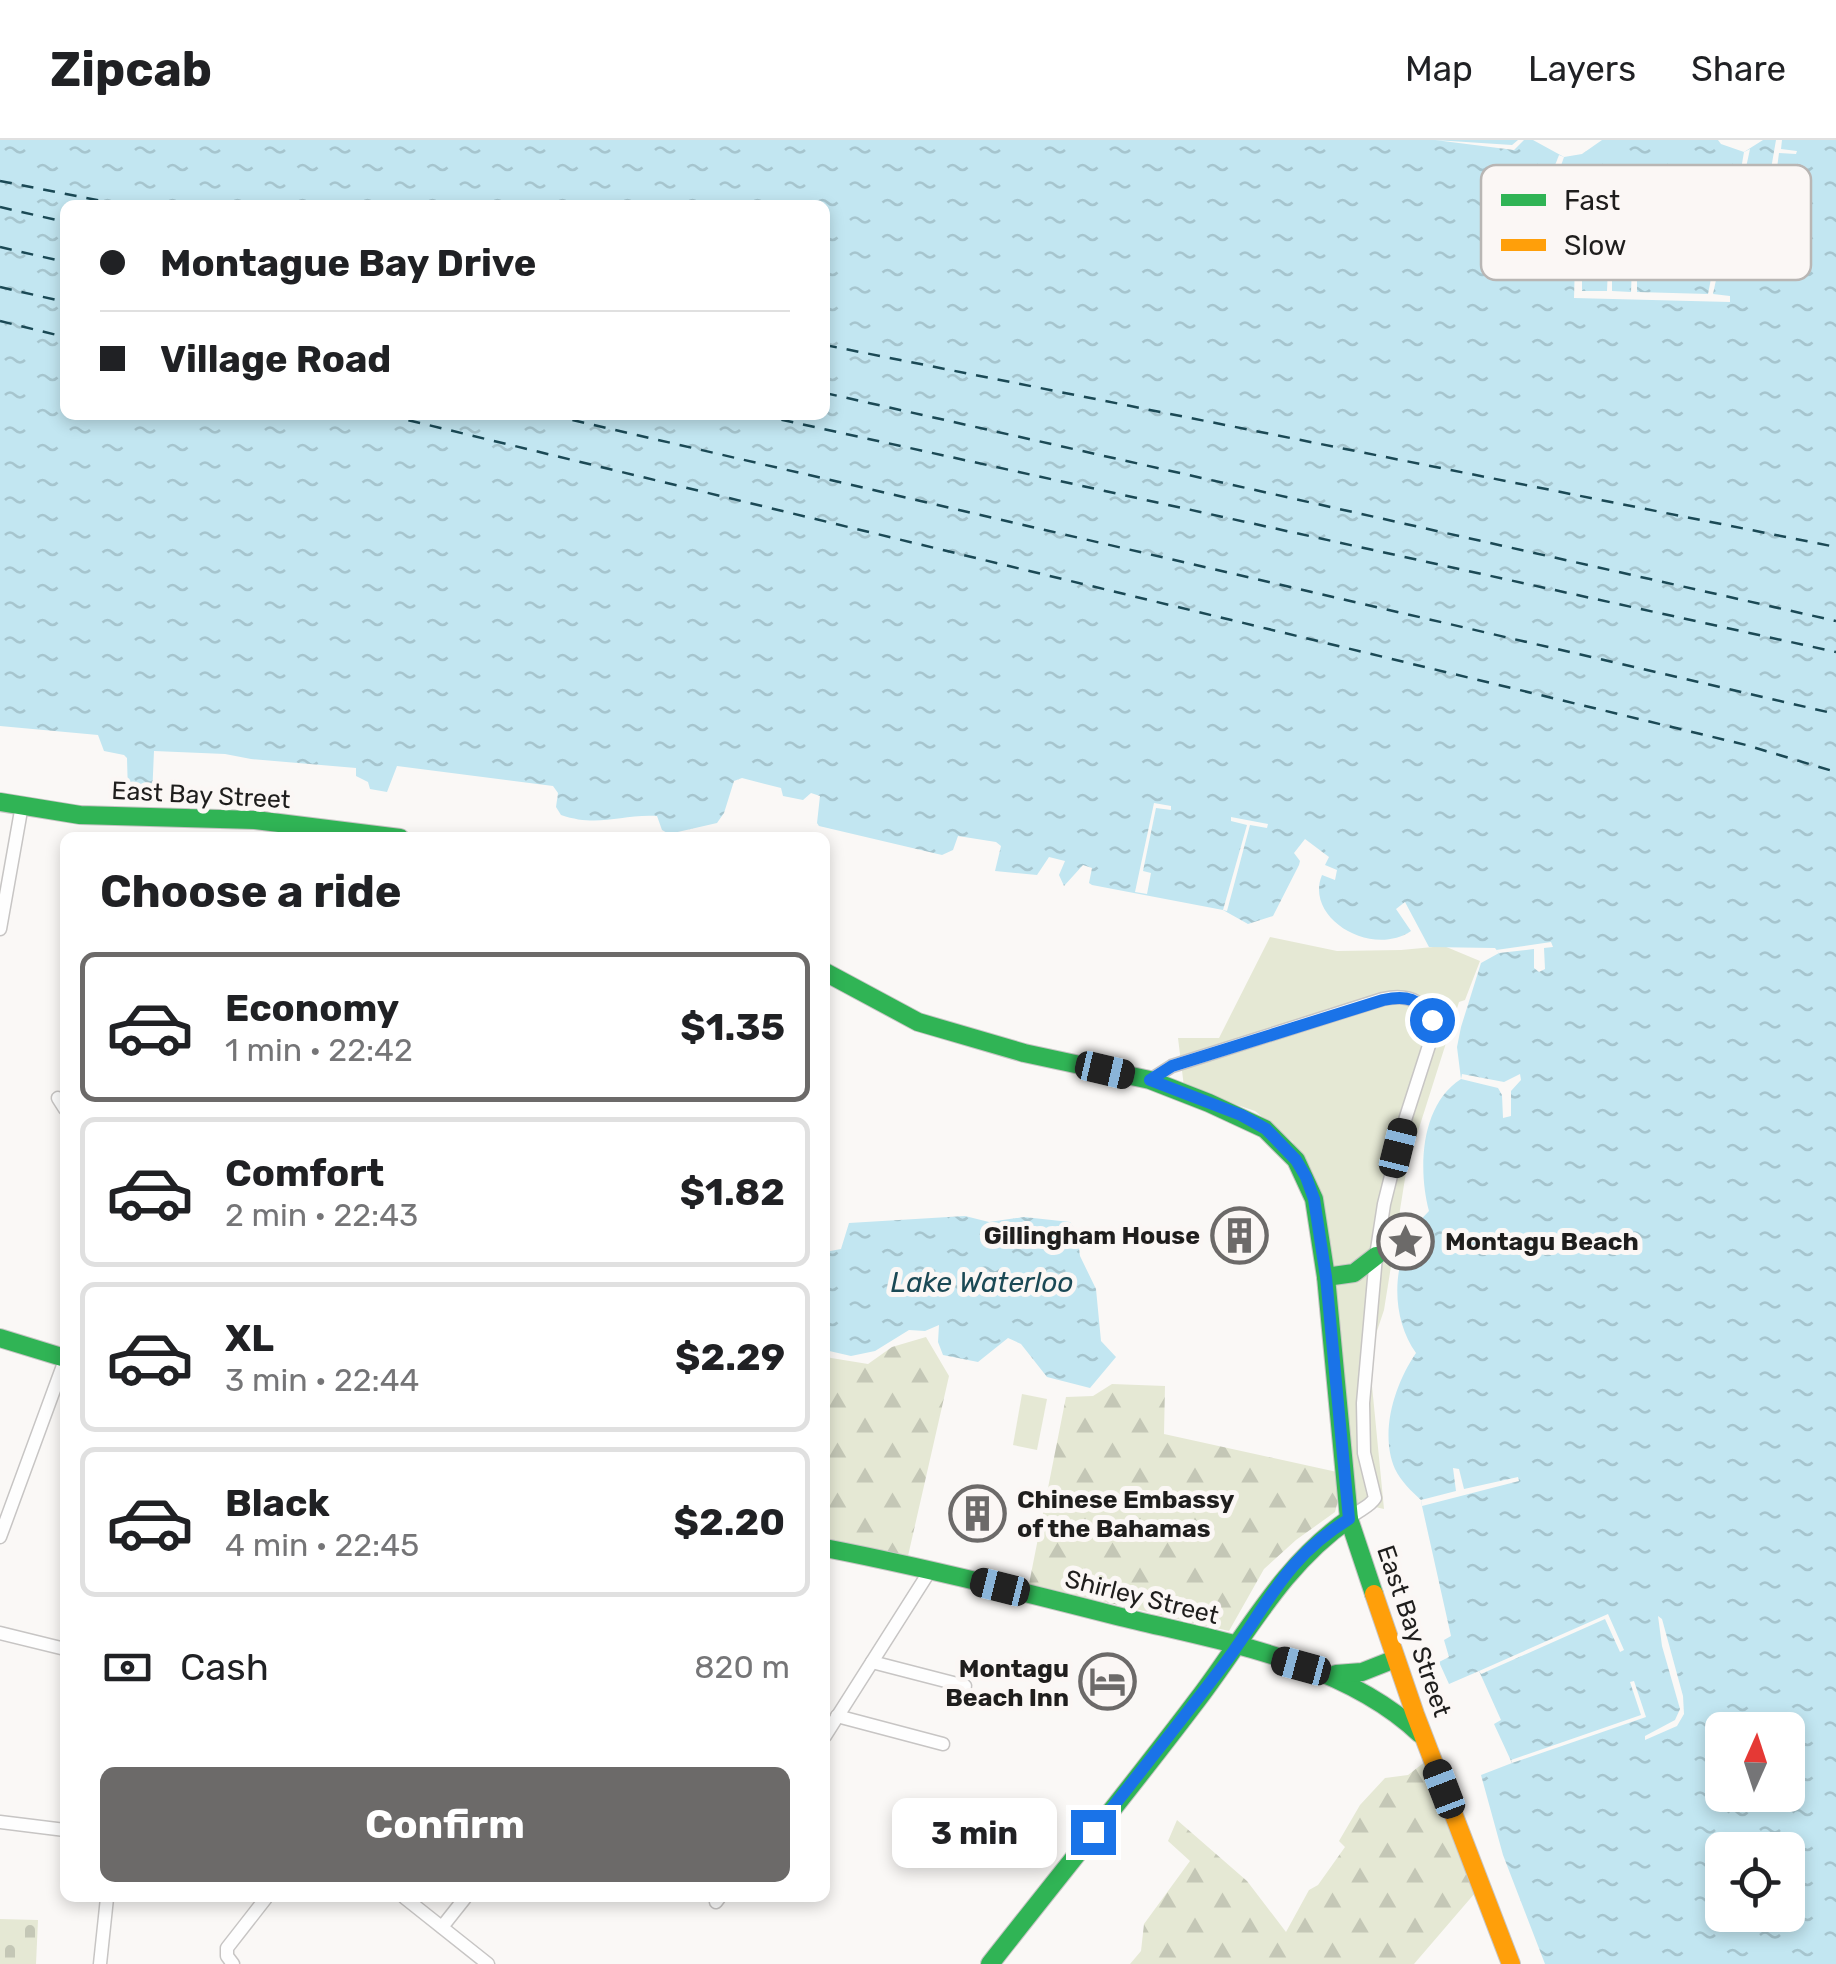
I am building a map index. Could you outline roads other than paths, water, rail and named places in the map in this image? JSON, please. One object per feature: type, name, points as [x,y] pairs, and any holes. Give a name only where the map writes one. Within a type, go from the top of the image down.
[{"type":"main road","name":"East Bay Street","points":[[0,802],[80,815],[255,820],[350,832]]},
{"type":"main road","name":"East Bay Street","points":[[830,975],[918,1022],[1008,1048],[1150,1080],[1241,1115],[1281,1142],[1296,1160],[1314,1199],[1326,1277],[1349,1519],[1395,1659],[1511,1964]]},
{"type":"main road","points":[[1326,1277],[1363,1271],[1376,1256]]},
{"type":"main road","points":[[0,1338],[60,1357]]},
{"type":"main road","points":[[990,1964],[1236,1648],[1289,1567],[1327,1532],[1349,1519]]},
{"type":"main road","name":"Shirley Street","points":[[830,1549],[930,1570],[1327,1673],[1396,1710],[1426,1740]]},
{"type":"main road","points":[[1327,1673],[1362,1672],[1395,1659]]},
{"type":"street","points":[[0,928],[22,805]]},
{"type":"street","points":[[1150,1080],[1172,1066],[1398,996],[1424,1006],[1432,1020],[1434,1033],[1384,1204],[1376,1256],[1362,1404],[1364,1453],[1375,1498],[1349,1519]]},
{"type":"street","points":[[2,1527],[60,1372]]},
{"type":"street","points":[[830,1728],[930,1570]]},
{"type":"street","points":[[0,1633],[60,1648]]},
{"type":"street","points":[[872,1662],[964,1686]]},
{"type":"street","points":[[838,1716],[942,1744]]},
{"type":"street","points":[[0,1822],[60,1829]]},
{"type":"street","points":[[100,1964],[107,1902]]},
{"type":"street","points":[[232,1963],[226,1953],[228,1944],[263,1902]]},
{"type":"street","points":[[410,1902],[488,1964]]},
{"type":"street","points":[[442,1927],[462,1902]]},
{"type":"water","points":[[0,140],[1533,140],[1564,157],[1582,154],[1602,140],[1718,140],[1744,152],[1763,140],[1836,140],[1836,1964],[1545,1964],[1503,1855],[1481,1775],[1512,1763],[1494,1724],[1501,1720],[1479,1671],[1449,1684],[1439,1662],[1449,1657],[1444,1640],[1451,1636],[1421,1500],[1395,1469],[1389,1440],[1396,1394],[1416,1353],[1401,1319],[1398,1280],[1407,1243],[1429,1211],[1423,1158],[1426,1139],[1437,1105],[1461,1079],[1457,1047],[1461,1027],[1481,963],[1499,953],[1495,948],[1429,947],[1405,902],[1396,909],[1411,931],[1378,940],[1345,929],[1323,906],[1319,891],[1322,875],[1335,880],[1337,870],[1325,865],[1329,857],[1305,839],[1294,853],[1299,865],[1273,916],[1248,924],[1223,910],[1092,885],[1092,868],[1083,865],[1064,886],[1059,875],[1065,861],[1049,857],[1037,875],[995,871],[1001,846],[996,842],[958,836],[953,850],[942,855],[819,826],[820,796],[811,793],[803,800],[783,796],[781,788],[742,778],[734,781],[717,823],[666,832],[657,816],[598,821],[561,815],[553,786],[397,766],[387,792],[370,789],[368,782],[356,776],[356,768],[154,751],[152,797],[128,794],[127,758],[104,751],[98,735],[0,726]]},
{"type":"water","name":"Lake Waterloo","points":[[965,1216],[989,1222],[1024,1217],[1070,1222],[1096,1289],[1101,1341],[1116,1357],[1090,1388],[1047,1377],[1021,1344],[1008,1338],[978,1362],[943,1355],[938,1342],[939,1325],[925,1331],[909,1330],[875,1351],[851,1356],[830,1351],[830,1251],[841,1249],[849,1223]]},
{"type":"place","name":"Gillingham House","points":[[1239,1235]]},
{"type":"place","name":"Montagu Beach","points":[[1406,1241]]},
{"type":"place","name":"Chinese Embassy of the Bahamas","points":[[978,1513]]},
{"type":"place","name":"Montagu Beach Inn","points":[[1108,1682]]}]
